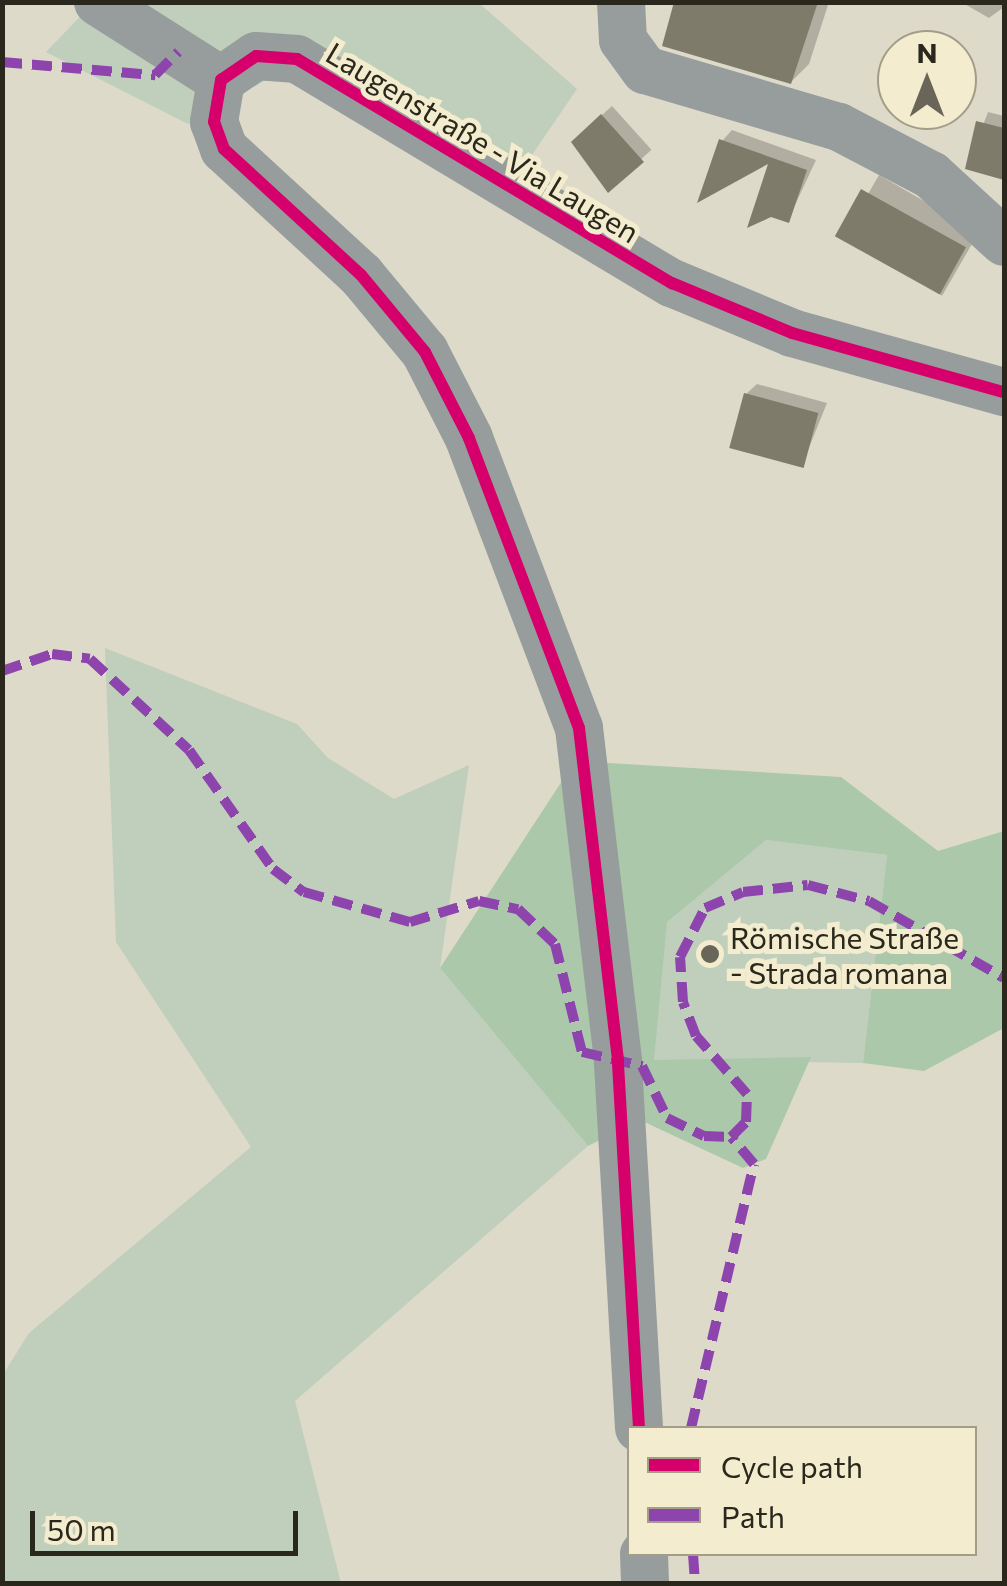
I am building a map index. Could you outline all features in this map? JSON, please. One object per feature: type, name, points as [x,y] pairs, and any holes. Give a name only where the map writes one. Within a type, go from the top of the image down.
[{"type":"street","points":[[98,2],[222,80],[214,122],[224,149],[361,275],[426,352],[470,438],[578,728],[618,1060],[639,1426]]},
{"type":"street","points":[[621,2],[623,40],[645,70],[839,127],[931,175],[1004,242]]},
{"type":"street","name":"Laugenstraße - Via Laugen","points":[[222,80],[256,56],[297,58],[672,283],[792,333],[1003,386]]},
{"type":"street","points":[[644,1556],[645,1584]]},
{"type":"green space","points":[[93,3],[479,3],[577,89],[504,196],[287,68],[188,124],[46,52]]},
{"type":"green space","points":[[105,648],[297,724],[328,758],[394,799],[469,765],[440,968],[588,1146],[295,1401],[341,1583],[3,1583],[2,1376],[29,1333],[251,1147],[116,942]]},
{"type":"green space","points":[[575,761],[841,777],[938,851],[1004,831],[1004,1028],[924,1071],[863,1063],[887,855],[766,840],[667,922],[654,1060],[811,1057],[766,1159],[743,1168],[640,1120],[588,1146],[440,968]]},
{"type":"green space","points":[[766,840],[887,855],[863,1063],[653,1060],[666,922]]},
{"type":"building","points":[[674,2],[818,2],[791,84],[662,46]]},
{"type":"building","points":[[601,114],[644,162],[608,193],[571,142]]},
{"type":"building","points":[[977,121],[1004,128],[1004,180],[965,169]]},
{"type":"building","points":[[719,139],[807,170],[789,223],[771,217],[747,228],[768,164],[697,203]]},
{"type":"building","points":[[861,189],[966,247],[940,294],[835,236]]},
{"type":"building","points":[[744,393],[818,413],[804,468],[729,448]]},
{"type":"marked path","points":[[2,62],[155,75],[178,52]]},
{"type":"marked path","points":[[2,671],[52,654],[90,659],[189,750],[273,869],[304,892],[410,922],[479,901],[518,909],[555,944],[582,1052],[642,1066],[667,1118],[704,1136],[731,1137],[746,1122],[747,1094],[696,1036],[683,1002],[680,957],[705,908],[743,892],[808,885],[869,901],[1004,978]]},
{"type":"marked path","points":[[691,1426],[754,1164],[731,1137]]},
{"type":"marked path","points":[[693,1556],[695,1584]]},
{"type":"cycle path","points":[[639,1426],[618,1060],[579,728],[469,438],[425,352],[361,275],[224,149],[214,122],[221,80],[256,56],[297,59],[672,283],[792,333],[1004,392]]},
{"type":"place","name":"Römische Straße - Strada romana","points":[[710,954]]}]
